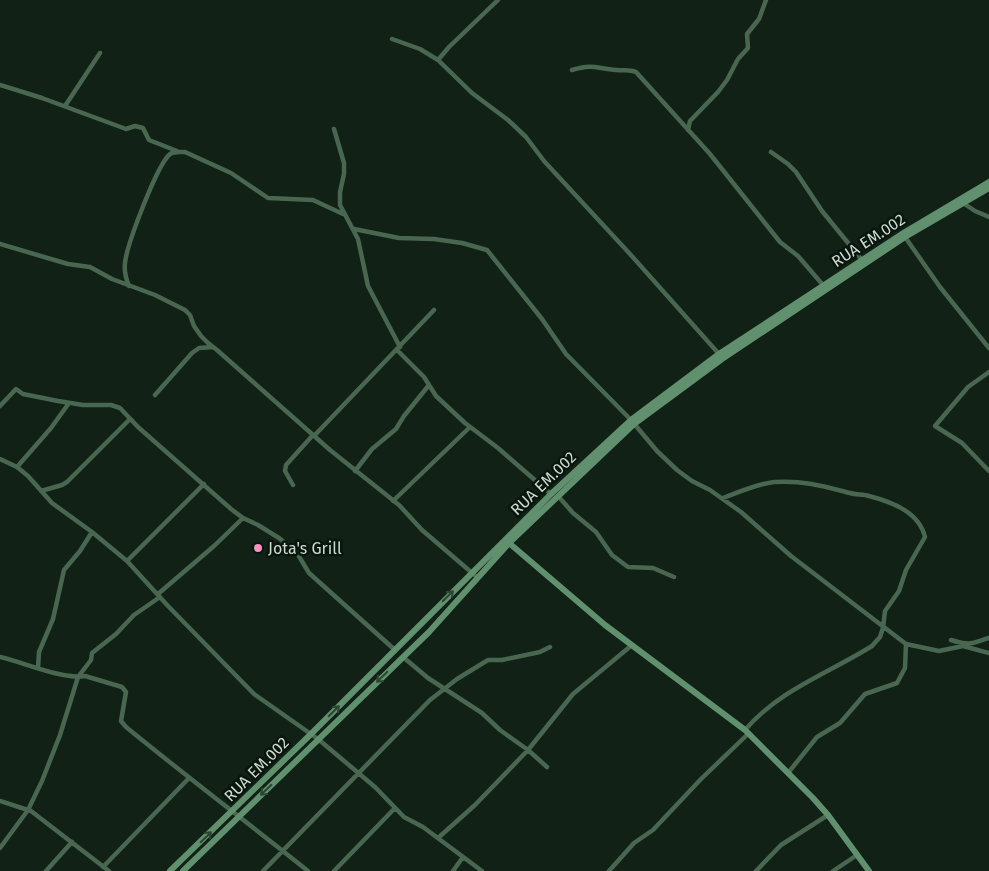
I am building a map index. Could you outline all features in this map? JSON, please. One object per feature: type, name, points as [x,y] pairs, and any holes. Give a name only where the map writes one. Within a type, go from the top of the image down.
[{"type":"street","points":[[438,60],[498,0]]},
{"type":"street","points":[[688,130],[690,121],[718,92],[727,80],[738,58],[748,48],[747,34],[759,19],[766,0]]},
{"type":"street","points":[[392,38],[420,49],[438,60],[472,93],[501,114],[526,137],[544,160],[719,354]]},
{"type":"street","points":[[65,106],[100,54]]},
{"type":"street","points":[[572,70],[585,66],[636,72],[710,154],[780,242],[798,256],[823,285]]},
{"type":"street","points":[[0,85],[65,106],[126,129],[135,126],[143,128],[149,140],[177,151],[185,152],[230,173],[268,198],[313,200],[343,214]]},
{"type":"street","points":[[334,129],[344,164],[340,205],[343,214],[354,229],[358,239],[368,286],[398,349],[424,377],[436,396],[470,427],[498,448],[551,494]]},
{"type":"street","points":[[129,286],[126,279],[125,264],[128,246],[136,223],[166,159],[177,151]]},
{"type":"street","points":[[771,152],[796,172],[822,211],[862,260]]},
{"type":"street","name":"RUA EM.002","points":[[170,871],[311,734],[551,494],[632,422],[719,354],[904,232],[989,182]]},
{"type":"street","name":"RUA EM.002","points":[[182,871],[429,632],[510,543],[632,422],[722,359],[906,237],[989,188]]},
{"type":"street","points":[[963,203],[989,217]]},
{"type":"street","points":[[354,229],[399,238],[434,239],[462,243],[487,250],[542,319],[566,354],[677,470],[741,512],[791,556],[906,644],[940,651],[964,646],[989,653]]},
{"type":"street","points":[[906,237],[940,287],[989,348]]},
{"type":"street","points":[[0,244],[68,264],[90,268],[129,286],[155,295],[184,310],[190,315],[194,326],[201,336],[214,348],[355,471],[394,501],[422,530],[478,578]]},
{"type":"street","points":[[293,485],[285,471],[286,465],[434,310]]},
{"type":"street","points":[[155,395],[192,353],[199,348],[214,348]]},
{"type":"street","points":[[989,372],[968,387],[935,426],[962,443],[989,471]]},
{"type":"street","points":[[355,471],[372,448],[396,429],[404,416],[429,386]]},
{"type":"street","points":[[0,406],[16,389],[23,394],[69,403],[111,405],[120,408],[130,419],[243,518],[258,525],[297,553],[308,573],[394,650]]},
{"type":"street","points":[[16,467],[51,428],[69,403]]},
{"type":"street","points":[[42,491],[67,482],[130,419]]},
{"type":"street","points":[[394,501],[470,427]]},
{"type":"street","points":[[0,461],[16,467],[36,483],[52,503],[92,532],[127,561],[254,694],[318,739],[375,787],[404,817],[438,838],[482,871]]},
{"type":"street","points":[[609,871],[634,844],[654,830],[747,731],[757,716],[787,693],[872,646],[880,637],[884,628],[885,611],[899,591],[906,570],[925,537],[923,529],[913,514],[903,508],[869,496],[852,494],[831,487],[807,483],[773,482],[722,498]]},
{"type":"street","points":[[127,561],[204,484]]},
{"type":"street","points":[[558,496],[573,514],[596,532],[612,554],[628,567],[653,568],[674,576]]},
{"type":"street","points":[[0,848],[28,810],[42,781],[60,735],[78,677],[91,660],[94,650],[116,634],[134,615],[159,596],[243,518]]},
{"type":"street","points":[[38,668],[39,652],[53,619],[64,570],[80,551],[92,532]]},
{"type":"street","points":[[510,543],[563,591],[747,731],[828,815],[869,871]]},
{"type":"street","points":[[950,640],[966,644],[976,644],[989,638]]},
{"type":"street","points":[[788,772],[817,737],[840,723],[865,694],[897,683],[905,668],[906,644]]},
{"type":"street","points":[[438,838],[475,805],[528,750],[573,694],[632,645]]},
{"type":"street","points":[[263,871],[357,773],[430,700],[445,688],[488,660],[502,660],[550,648]]},
{"type":"street","points":[[0,657],[64,675],[85,676],[122,686],[125,689],[121,722],[188,778],[308,871]]},
{"type":"street","points":[[403,657],[428,678],[482,713],[546,767]]},
{"type":"street","points":[[103,867],[188,778]]},
{"type":"street","points":[[0,801],[28,810],[108,871]]},
{"type":"street","points":[[334,871],[395,808]]},
{"type":"street","points":[[756,871],[781,845],[828,815]]},
{"type":"street","points":[[46,871],[72,842]]},
{"type":"street","points":[[833,871],[857,855]]},
{"type":"street","points":[[453,871],[463,857]]},
{"type":"place","name":"Jota's Grill","points":[[258,548]]}]
